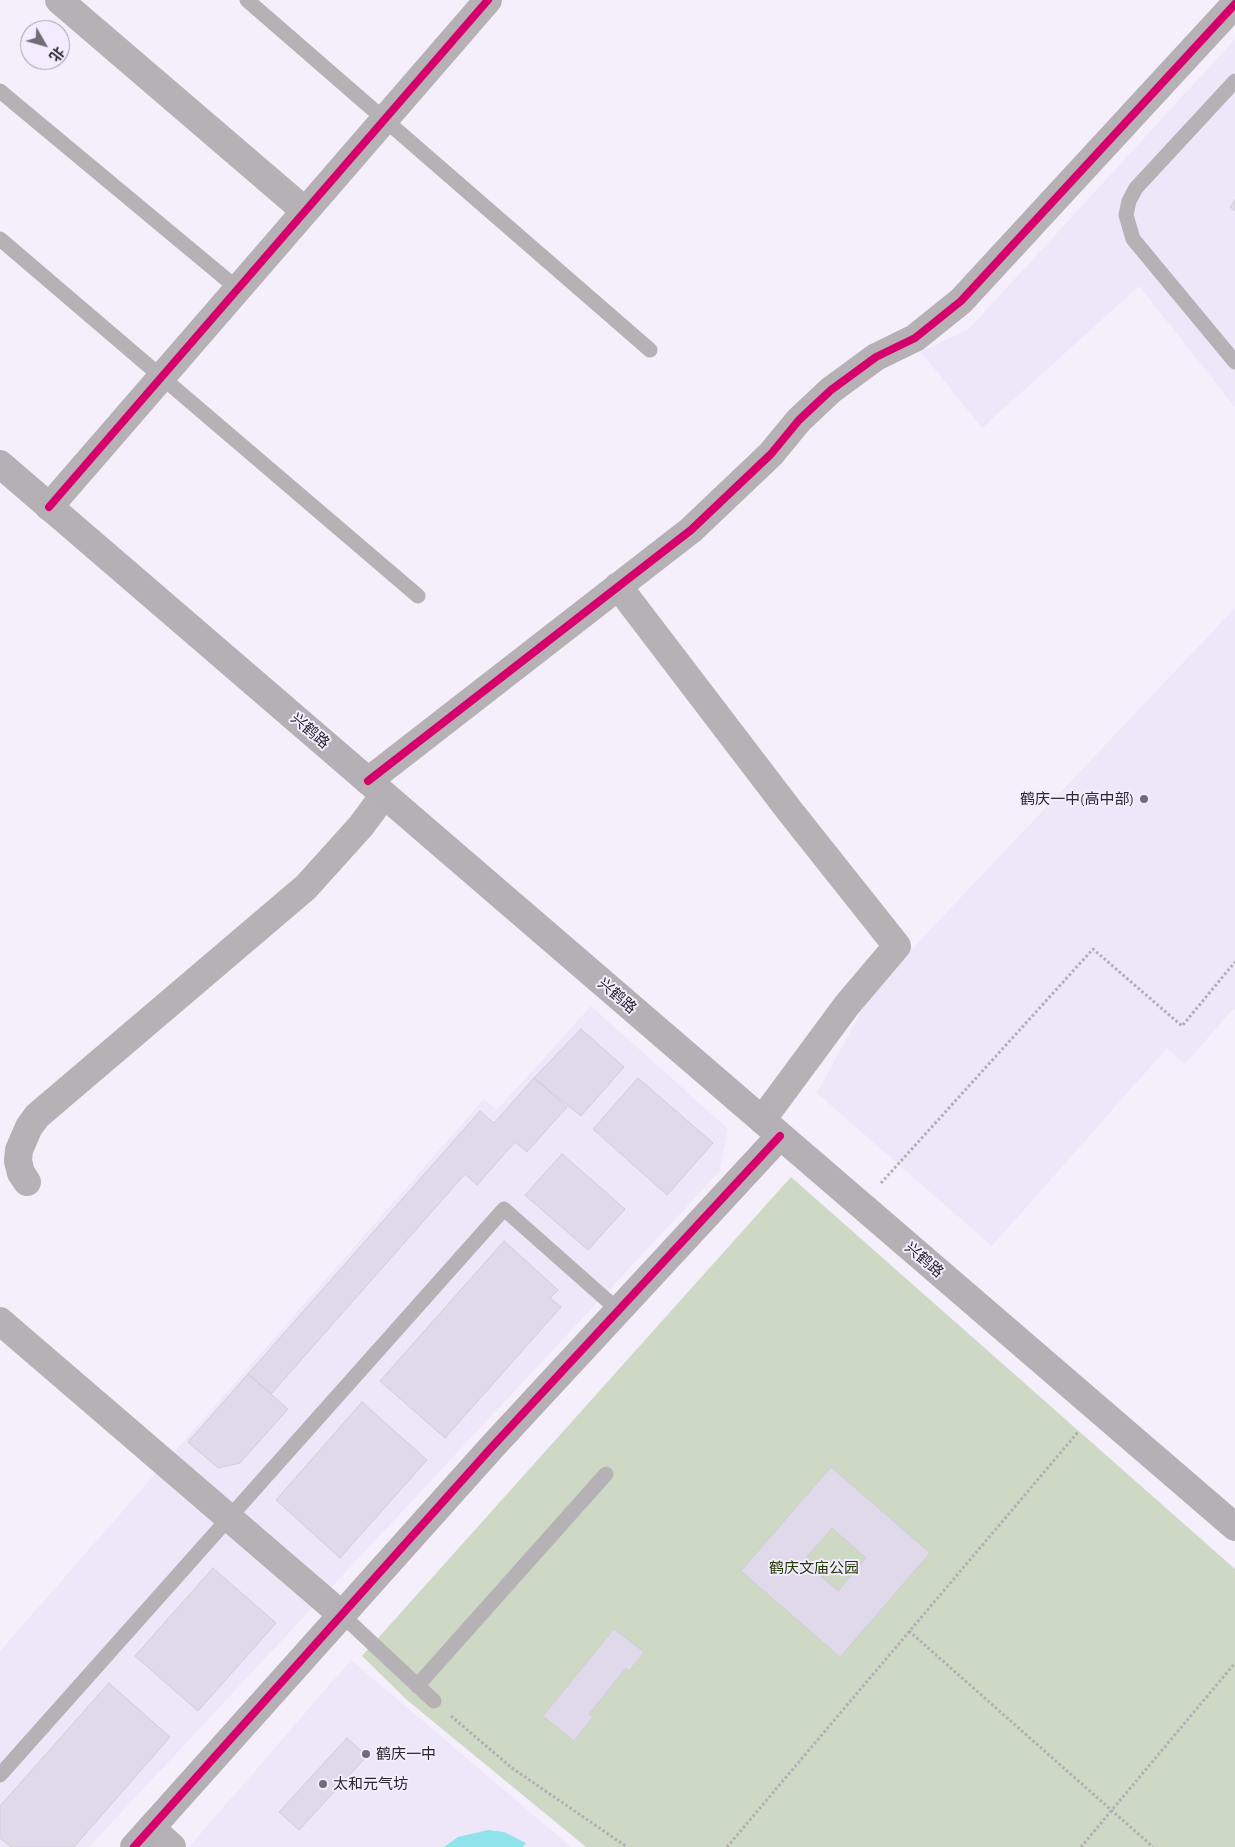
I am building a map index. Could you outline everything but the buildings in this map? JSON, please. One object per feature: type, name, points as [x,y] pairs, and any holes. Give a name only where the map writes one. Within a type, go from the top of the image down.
[{"type":"main road","name":"兴鹤路","points":[[0,464],[1235,1527]]},
{"type":"main road","points":[[143,1838],[618,1310],[771,1128]]},
{"type":"street","points":[[60,0],[305,212]]},
{"type":"street","points":[[49,507],[488,0]]},
{"type":"street","points":[[27,1182],[21,1173],[18,1162],[19,1150],[28,1127],[37,1116],[67,1088],[306,887],[348,841],[376,788],[618,586],[691,530],[771,454],[799,420],[831,390],[876,357],[914,338],[961,301],[1235,4]]},
{"type":"street","points":[[618,586],[789,810],[897,946],[847,1005],[771,1128]]},
{"type":"street","points":[[0,1321],[342,1615]]},
{"type":"street","points":[[143,1838],[172,1847]]},
{"type":"lane","points":[[247,0],[318,64],[650,350]]},
{"type":"lane","points":[[1235,81],[1136,188],[1129,201],[1126,215],[1133,239],[1235,362]]},
{"type":"lane","points":[[0,91],[238,289]]},
{"type":"lane","points":[[0,239],[418,596]]},
{"type":"lane","points":[[0,1775],[504,1209],[618,1310]]},
{"type":"lane","points":[[417,1686],[606,1474]]},
{"type":"lane","points":[[342,1615],[434,1701]]},
{"type":"path","points":[[861,1205],[1093,949],[1182,1026],[1235,962]]},
{"type":"path","points":[[727,1847],[1098,1409]]},
{"type":"path","points":[[909,1631],[1154,1847]]},
{"type":"path","points":[[1081,1847],[1235,1662]]},
{"type":"path","points":[[434,1701],[512,1768],[627,1847]]},
{"type":"shaded area","points":[[1235,39],[1235,407],[1139,286],[982,428],[921,352],[969,329]]},
{"type":"shaded area","name":"鹤庆一中(高中部)","points":[[1235,608],[1235,1010],[1233,1009],[1185,1064],[1167,1048],[992,1246],[817,1093],[873,990]]},
{"type":"shaded area","points":[[591,1006],[728,1129],[719,1172],[89,1847],[0,1847],[0,1651],[484,1099],[497,1110]]},
{"type":"shaded area","name":"鹤庆一中","points":[[351,1660],[571,1847],[189,1847]]},
{"type":"green space","name":"鹤庆文庙公园","points":[[791,1177],[1235,1569],[1235,1847],[586,1847],[407,1700],[362,1656]]},
{"type":"water","points":[[488,1830],[504,1832],[526,1843],[523,1847],[444,1847],[458,1837]]},
{"type":"cycle path","points":[[49,507],[488,0]]},
{"type":"cycle path","points":[[368,781],[691,530],[771,454],[799,420],[831,390],[876,357],[915,338],[961,301],[1235,4]]},
{"type":"cycle path","points":[[134,1847],[491,1448],[780,1136]]},
{"type":"place","name":"鹤庆一中(高中部)","points":[[1144,799]]},
{"type":"place","name":"鹤庆一中","points":[[366,1754]]},
{"type":"place","name":"太和元气坊","points":[[323,1784]]}]
